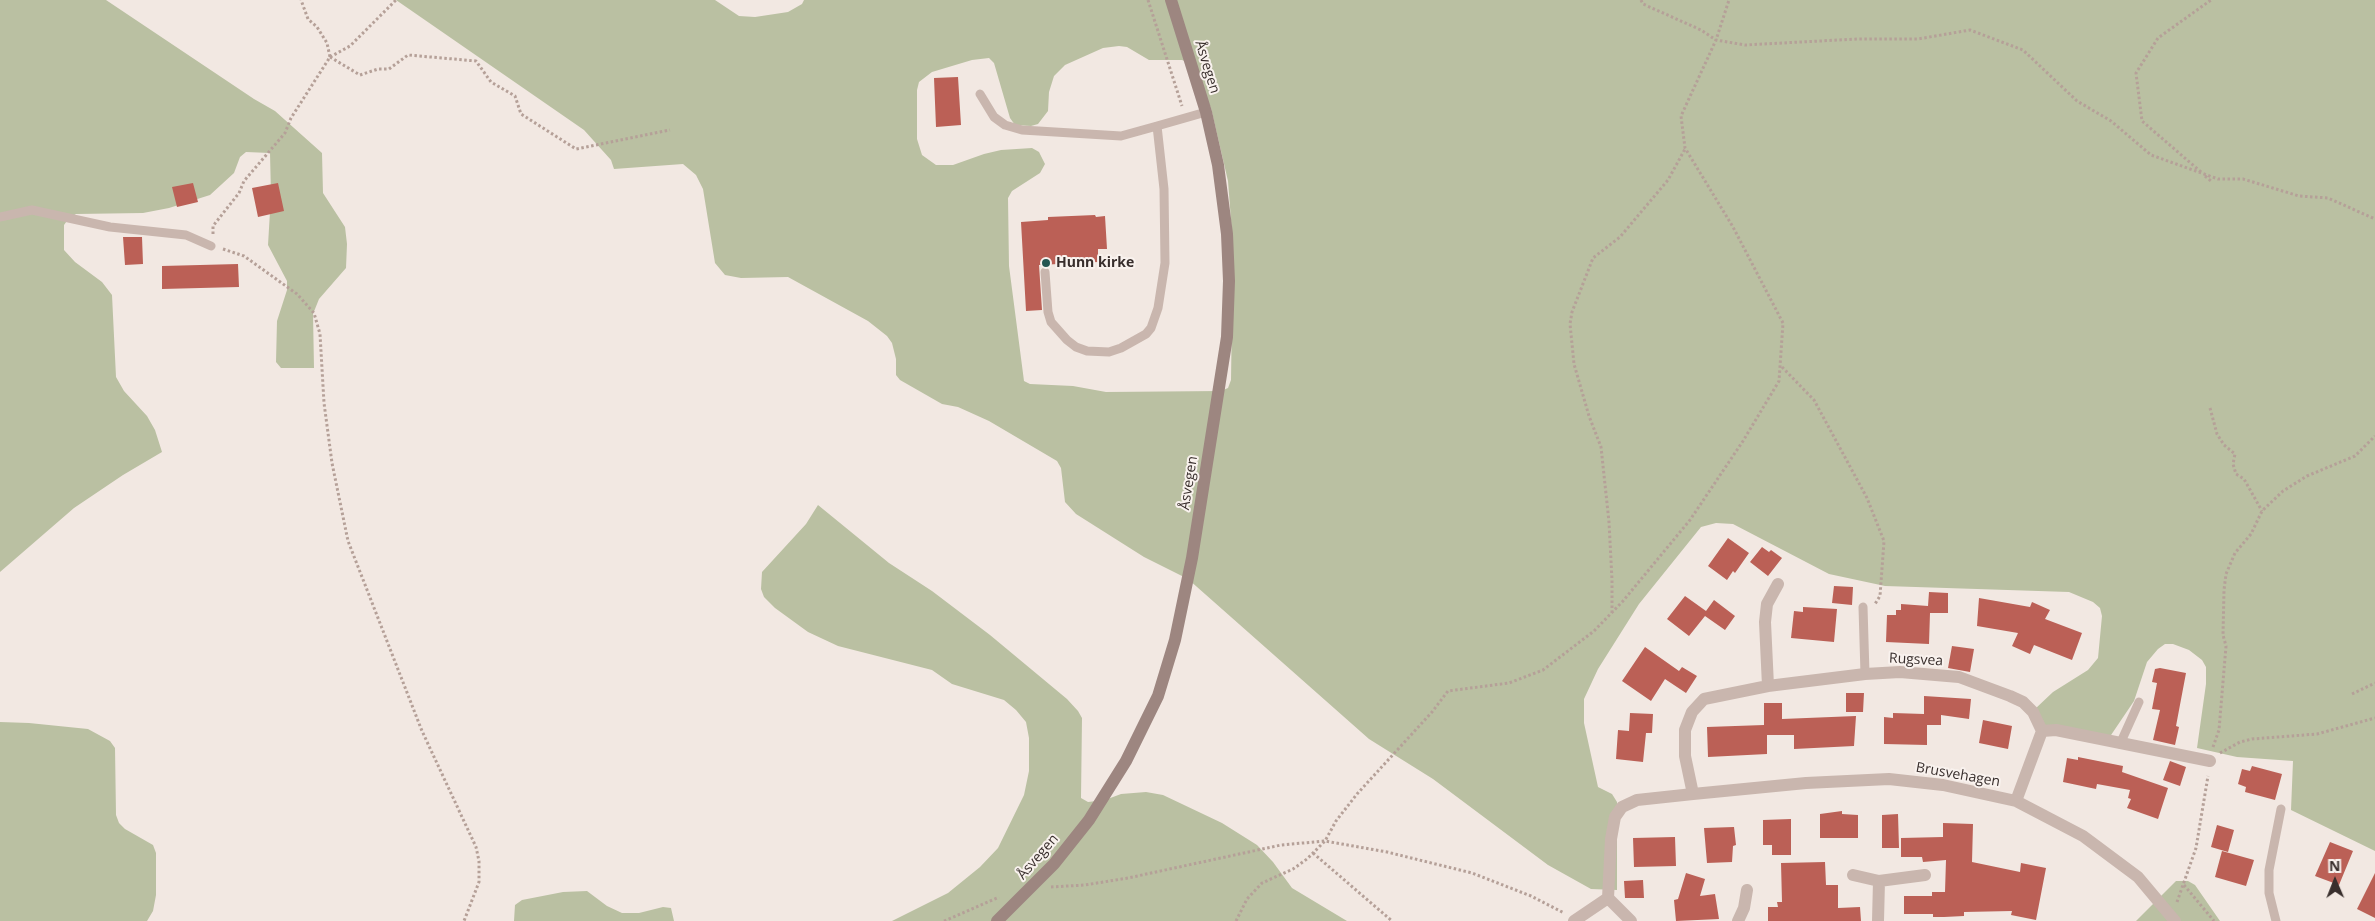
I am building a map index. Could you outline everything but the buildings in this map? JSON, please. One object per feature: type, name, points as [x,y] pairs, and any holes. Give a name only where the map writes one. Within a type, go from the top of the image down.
[{"type":"main road","name":"Åsvegen","points":[[997,921],[1054,864],[1089,820],[1126,761],[1158,696],[1175,640],[1192,558],[1227,337],[1229,281],[1227,234],[1218,165],[1206,112],[1171,0]]},
{"type":"street","points":[[1768,686],[1765,622],[1767,604],[1778,584]]},
{"type":"street","name":"Rugsvea","points":[[1693,794],[1685,756],[1685,730],[1692,712],[1704,700],[1768,686],[1865,674],[1900,672],[1959,677],[2023,702],[2033,712],[2042,731]]},
{"type":"street","points":[[2016,801],[2042,731],[2056,730],[2210,761]]},
{"type":"street","name":"Brusvehagen","points":[[1608,898],[1611,839],[1615,816],[1622,806],[1637,800],[1693,794],[1806,783],[1889,779],[1943,784],[2016,801],[2082,836],[2138,877],[2175,921]]},
{"type":"street","points":[[1853,875],[1879,881],[1925,875]]},
{"type":"street","points":[[1878,921],[1879,881]]},
{"type":"street","points":[[1738,921],[1744,908],[1747,890]]},
{"type":"street","points":[[1571,918],[1608,898],[1631,921]]},
{"type":"lane","points":[[980,94],[994,117],[1005,125],[1022,130],[1120,136],[1186,116],[1206,112]]},
{"type":"lane","points":[[1045,272],[1048,312],[1051,322],[1076,347],[1087,351],[1109,352],[1137,340],[1151,328],[1158,308],[1165,263],[1164,189],[1156,126]]},
{"type":"lane","points":[[0,217],[32,210],[110,227],[186,235],[211,246]]},
{"type":"lane","points":[[1864,607],[1865,674]]},
{"type":"lane","points":[[2120,744],[2139,702]]},
{"type":"lane","points":[[2276,921],[2269,893],[2269,870],[2281,809]]},
{"type":"path","points":[[301,0],[308,19],[317,27],[326,43],[330,57],[360,75],[378,69],[389,69],[408,55],[476,62],[491,82],[515,96],[521,114],[576,149],[670,130]]},
{"type":"path","points":[[396,0],[350,46],[330,57],[291,118],[285,134],[244,181],[239,193],[213,226],[211,246],[244,256],[297,294],[314,313],[320,334],[324,403],[332,463],[348,541],[415,716],[476,847],[479,861],[479,882],[464,921]]},
{"type":"path","points":[[1148,0],[1186,116]]},
{"type":"path","points":[[1641,0],[1642,4],[1701,30],[1716,40],[1745,45],[1857,39],[1918,39],[1970,30],[2023,50],[2077,101],[2111,121],[2151,155],[2218,179],[2243,179],[2299,196],[2328,198],[2375,219]]},
{"type":"path","points":[[1236,921],[1247,899],[1262,883],[1293,869],[1325,841],[1336,821],[1357,794],[1432,712],[1448,691],[1509,683],[1544,670],[1594,631],[1612,613],[1690,520],[1743,441],[1779,381],[1783,323],[1733,227],[1685,148],[1681,116],[1716,40],[1729,0]]},
{"type":"path","points":[[2211,0],[2158,38],[2136,73],[2142,121],[2211,181]]},
{"type":"path","points":[[1612,613],[1609,522],[1601,447],[1589,416],[1574,364],[1570,324],[1594,258],[1620,237],[1668,180],[1685,148]]},
{"type":"path","points":[[1781,366],[1814,400],[1867,498],[1884,541],[1880,596],[1865,619]]},
{"type":"path","points":[[2210,408],[2217,434],[2224,445],[2235,454],[2233,464],[2236,474],[2244,479],[2262,511]]},
{"type":"path","points":[[2214,921],[2184,885],[2196,848],[2210,761],[2219,730],[2226,646],[2223,634],[2226,574],[2235,553],[2251,534],[2262,511],[2283,491],[2307,476],[2355,456],[2375,436]]},
{"type":"path","points":[[2352,694],[2375,683]]},
{"type":"path","points":[[2210,761],[2223,750],[2240,742],[2317,734],[2375,718]]},
{"type":"path","points":[[1032,887],[1086,885],[1281,845],[1325,841],[1388,852],[1472,873],[1531,896],[1571,918]]},
{"type":"path","points":[[1313,853],[1392,921]]},
{"type":"path","points":[[944,921],[1005,895]]},
{"type":"green space","points":[[0,0],[106,0],[275,111],[322,153],[323,193],[345,227],[347,244],[346,268],[319,299],[313,314],[314,368],[281,368],[276,362],[277,321],[287,290],[287,281],[268,245],[271,195],[270,153],[246,152],[240,157],[234,173],[210,195],[169,208],[143,213],[76,214],[69,218],[64,225],[64,250],[75,262],[102,282],[112,295],[116,377],[124,391],[147,416],[155,430],[162,452],[123,475],[74,508],[0,572]]},
{"type":"green space","points":[[396,0],[715,0],[739,16],[755,17],[788,12],[802,4],[804,0],[2375,0],[2375,851],[2291,810],[2293,761],[2237,757],[2197,748],[2206,684],[2206,667],[2202,660],[2189,650],[2173,644],[2165,644],[2147,662],[2134,701],[2107,741],[2040,732],[2035,709],[2053,692],[2088,670],[2098,658],[2102,616],[2100,608],[2093,602],[2069,592],[1885,586],[1829,574],[1733,524],[1716,523],[1701,527],[1639,604],[1598,669],[1584,699],[1584,723],[1598,787],[1612,794],[1617,802],[1617,890],[1591,889],[1548,865],[1433,779],[1369,739],[1188,579],[1144,557],[1076,514],[1065,502],[1061,468],[1057,461],[989,421],[958,407],[942,404],[900,380],[896,375],[896,359],[892,343],[887,336],[868,321],[788,277],[741,278],[725,275],[715,263],[703,189],[696,175],[683,164],[614,169],[611,160],[584,130]],"holes":[[[1127,47],[1149,60],[1182,60],[1190,63],[1211,108],[1228,181],[1233,246],[1231,380],[1228,388],[1221,391],[1106,392],[1073,386],[1030,384],[1024,381],[1009,266],[1008,198],[1012,191],[1040,173],[1045,164],[1039,152],[1032,148],[1001,150],[953,165],[936,165],[922,155],[917,139],[917,90],[919,82],[932,72],[972,60],[989,58],[994,63],[1010,118],[1015,125],[1031,126],[1038,124],[1048,111],[1049,92],[1054,76],[1065,65],[1103,48]]]},
{"type":"green space","points":[[818,505],[889,563],[932,591],[990,635],[1067,699],[1078,711],[1082,718],[1081,798],[1088,802],[1105,800],[1121,794],[1146,792],[1163,795],[1222,823],[1257,845],[1273,862],[1292,888],[1347,921],[892,921],[948,893],[980,867],[998,848],[1024,795],[1029,771],[1029,738],[1026,722],[1004,700],[952,684],[932,670],[838,646],[808,632],[775,608],[764,597],[761,589],[762,572],[806,524]]},
{"type":"green space","points":[[0,722],[88,729],[110,741],[115,748],[116,815],[119,823],[125,829],[153,845],[156,853],[156,895],[153,911],[147,921],[0,921]]},
{"type":"green space","points":[[2176,881],[2188,881],[2195,885],[2220,921],[2136,921]]},
{"type":"green space","points":[[587,891],[607,906],[622,913],[639,913],[663,907],[671,908],[674,921],[514,921],[515,905],[522,900],[563,892]]},
{"type":"place","name":"Hunn kirke","points":[[1046,263]]}]
